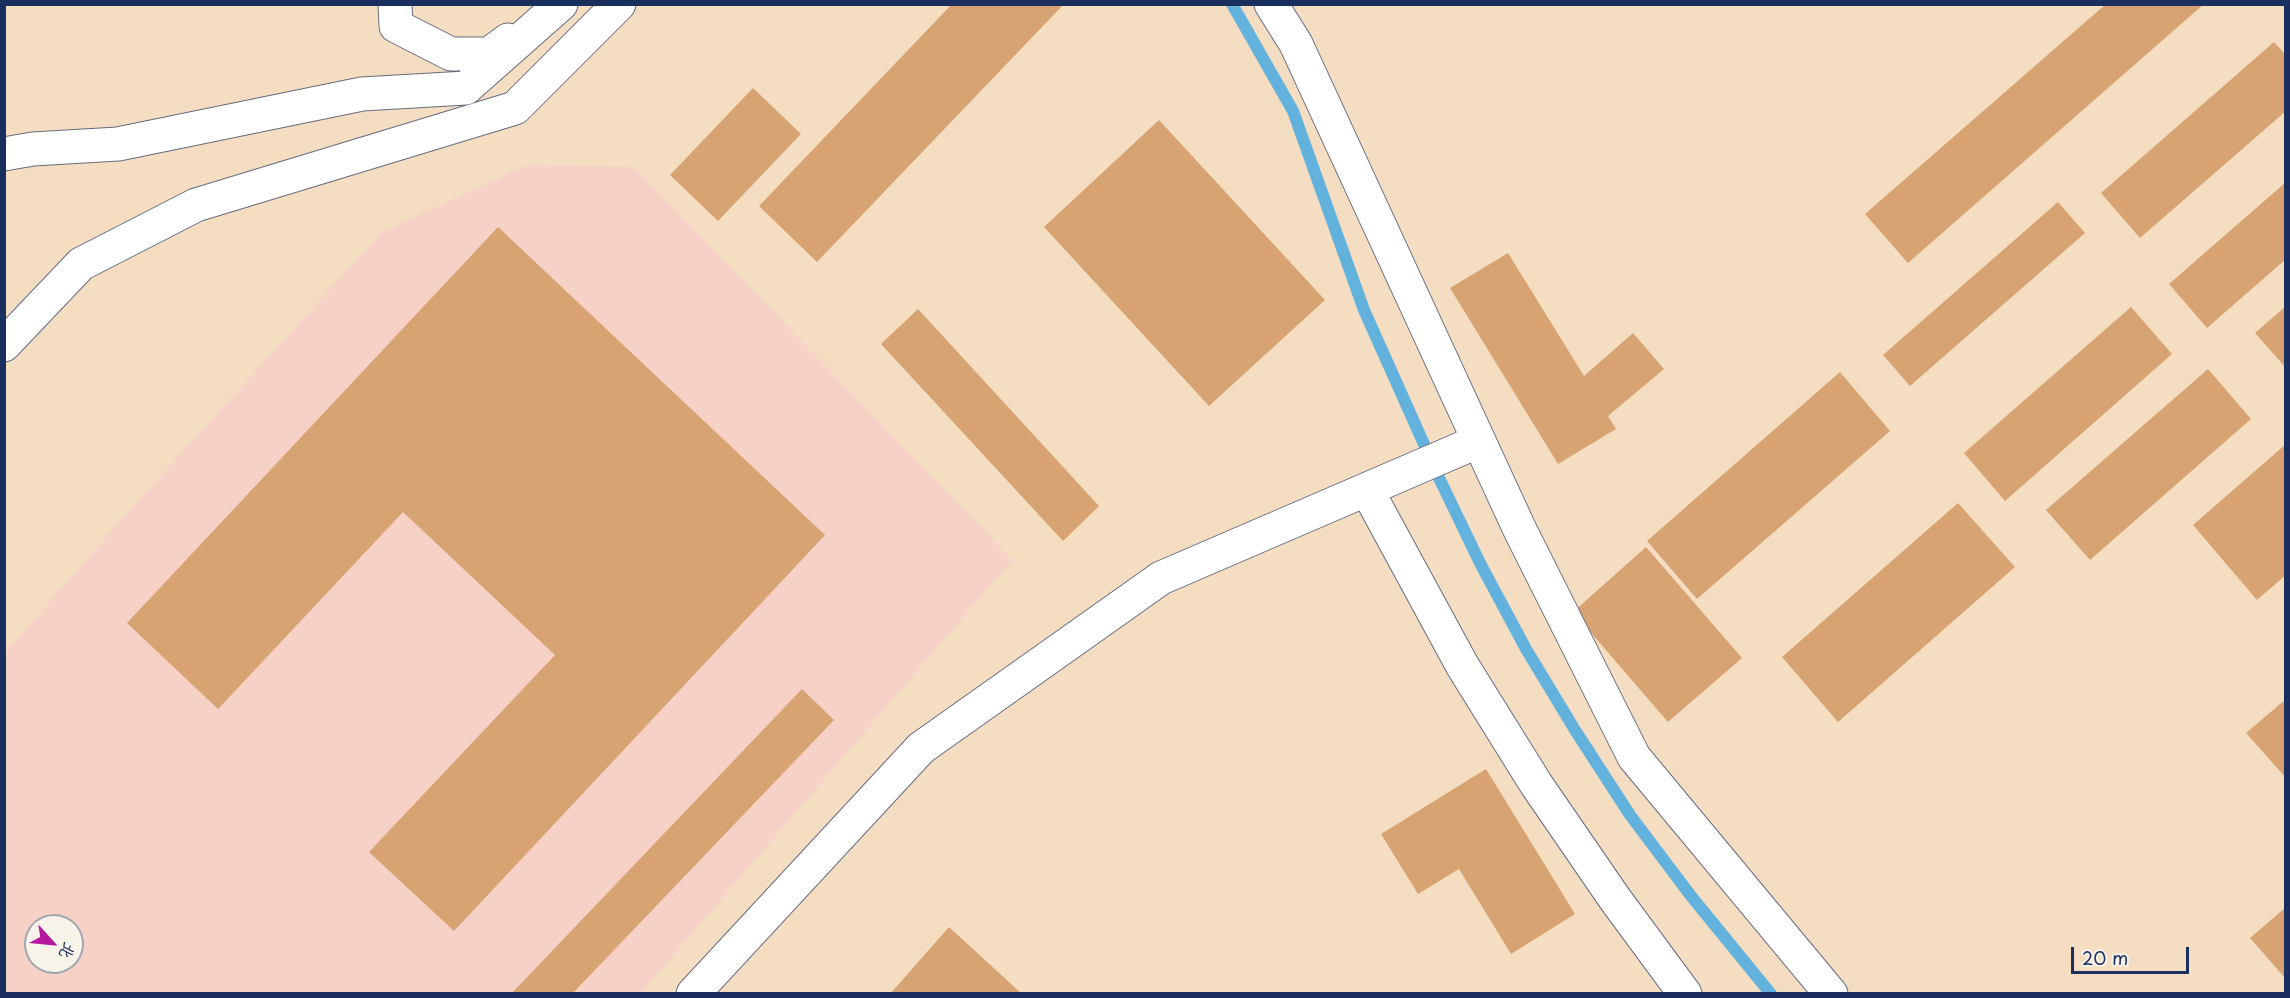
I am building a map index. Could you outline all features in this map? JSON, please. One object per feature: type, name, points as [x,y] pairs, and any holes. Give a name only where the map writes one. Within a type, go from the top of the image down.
[{"type":"street","points":[[395,4],[396,26],[451,54],[489,54],[555,4]]},
{"type":"street","points":[[4,154],[33,149],[118,144],[362,94],[466,88],[561,4]]},
{"type":"street","points":[[4,345],[81,264],[196,205],[516,108],[619,4]]},
{"type":"street","points":[[1271,4],[1296,44],[1464,448],[1520,530],[1634,757],[1831,993]]},
{"type":"street","points":[[693,993],[921,748],[1161,578],[1464,448]]},
{"type":"street","points":[[1367,490],[1462,665],[1536,784],[1615,899],[1685,993]]},
{"type":"shaded area","points":[[528,165],[634,167],[1012,560],[641,993],[5,994],[5,653],[138,501],[382,232]]},
{"type":"building","points":[[952,4],[1064,4],[817,262],[759,206]]},
{"type":"building","points":[[2106,4],[2204,4],[1908,263],[1865,214]]},
{"type":"building","points":[[2274,42],[2286,55],[2286,111],[2140,238],[2101,193]]},
{"type":"building","points":[[753,88],[801,134],[718,221],[670,175]]},
{"type":"building","points":[[1159,120],[1325,300],[1209,406],[1044,227]]},
{"type":"building","points":[[2286,182],[2286,259],[2207,328],[2169,284]]},
{"type":"building","points":[[2058,202],[2085,233],[1910,386],[1883,355]]},
{"type":"building","points":[[498,227],[825,535],[454,931],[369,852],[555,655],[403,512],[218,709],[127,623]]},
{"type":"building","points":[[1508,253],[1584,376],[1633,333],[1664,369],[1608,416],[1616,429],[1558,464],[1450,288]]},
{"type":"building","points":[[2286,306],[2286,368],[2255,333]]},
{"type":"building","points":[[2131,307],[2172,354],[2005,501],[1964,453]]},
{"type":"building","points":[[918,309],[1099,506],[1063,541],[881,344]]},
{"type":"building","points":[[2208,369],[2251,419],[2090,560],[2046,510]]},
{"type":"building","points":[[1840,372],[1890,431],[1697,599],[1647,541]]},
{"type":"building","points":[[2286,444],[2286,575],[2257,600],[2193,525]]},
{"type":"building","points":[[1958,503],[2015,567],[1838,722],[1782,657]]},
{"type":"building","points":[[1646,547],[1742,658],[1668,722],[1573,612]]},
{"type":"building","points":[[802,689],[834,720],[572,994],[511,994]]},
{"type":"building","points":[[2286,699],[2286,778],[2246,733]]},
{"type":"building","points":[[1486,769],[1575,914],[1511,954],[1459,869],[1418,894],[1381,834]]},
{"type":"building","points":[[2286,907],[2286,979],[2250,938]]},
{"type":"building","points":[[949,927],[1022,994],[890,994]]},
{"type":"waterway","points":[[1232,4],[1293,111],[1364,310],[1440,480],[1481,565],[1526,649],[1630,815],[1691,896],[1771,994]]}]
